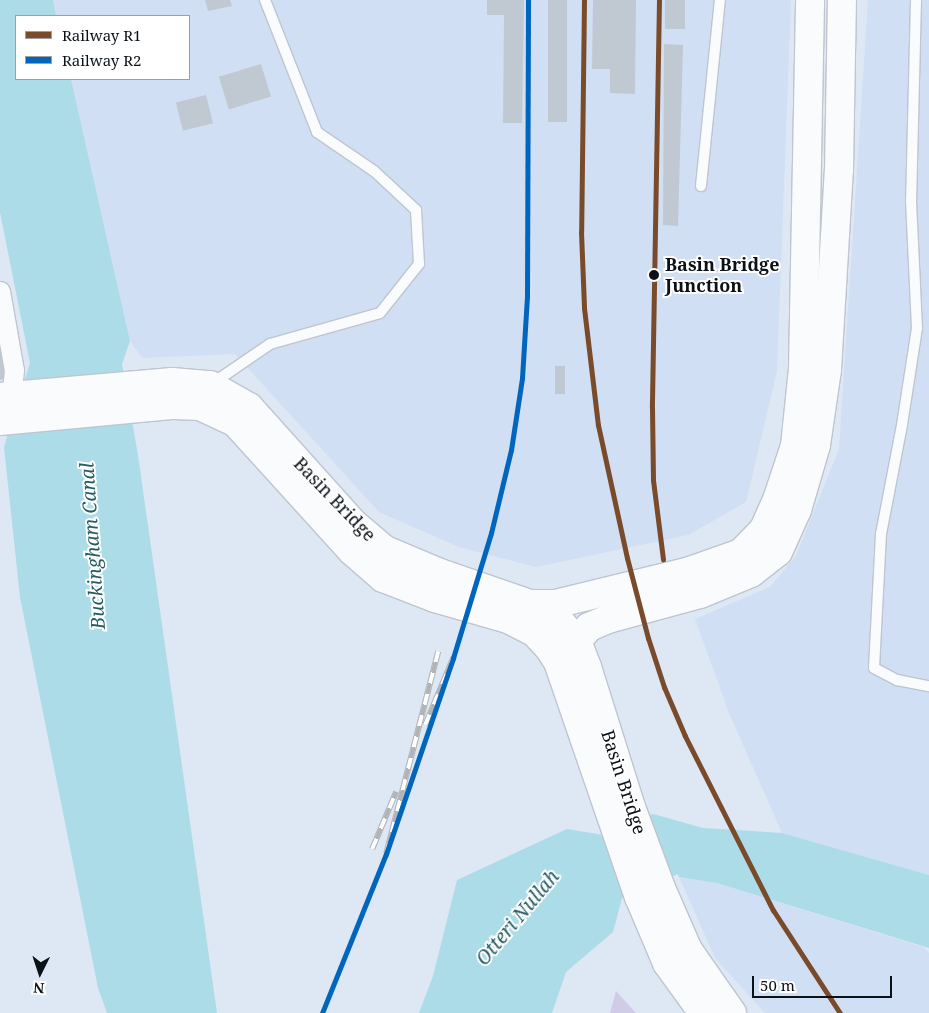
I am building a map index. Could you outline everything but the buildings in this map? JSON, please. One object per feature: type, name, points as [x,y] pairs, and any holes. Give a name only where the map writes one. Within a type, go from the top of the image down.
[{"type":"main road","points":[[577,640],[589,627],[695,583],[741,552],[764,529],[778,497],[795,446],[803,368],[810,0]]},
{"type":"main road","points":[[518,607],[555,604],[596,594],[695,583],[751,573],[778,552],[797,510],[816,445],[827,370],[839,170],[842,0]]},
{"type":"main road","name":"Basin Bridge","points":[[6,406],[173,393],[210,385],[249,407],[353,523],[385,550],[438,585]]},
{"type":"main road","name":"Basin Bridge","points":[[173,393],[236,422],[352,551],[383,578],[438,585],[518,607],[562,624],[577,640],[621,812]]},
{"type":"main road","name":"Basin Bridge","points":[[518,607],[535,633],[549,648],[558,662],[621,812],[650,892]]},
{"type":"main road","points":[[650,892],[667,963],[703,1013]]},
{"type":"main road","points":[[650,892],[732,1013]]},
{"type":"street","points":[[0,291],[14,370],[6,406]]},
{"type":"lane","points":[[210,385],[270,344],[380,313],[419,264],[416,210],[374,171],[317,132],[265,0]]},
{"type":"lane","points":[[701,186],[720,0]]},
{"type":"lane","points":[[916,0],[911,201],[917,328],[902,425],[881,534],[874,668],[897,680],[929,686]]},
{"type":"shaded area","points":[[53,0],[791,0],[777,371],[746,502],[688,535],[536,567],[459,547],[379,512],[235,354],[142,358],[130,341],[71,80],[190,80],[190,15],[56,15]]},
{"type":"shaded area","points":[[868,0],[929,0],[929,875],[782,833],[729,713],[695,619],[770,587],[796,556],[839,449]]},
{"type":"shaded area","points":[[679,877],[717,883],[923,947],[929,953],[929,1013],[765,1013],[715,958]]},
{"type":"shaded area","points":[[616,991],[636,1013],[610,1013]]},
{"type":"water","name":"Buckingham Canal","points":[[0,0],[53,0],[56,15],[15,15],[15,80],[71,80],[130,341],[122,364],[138,455],[217,1013],[107,1013],[98,988],[20,597],[4,447],[30,363],[0,212]]},
{"type":"water","name":"Otteri Nullah","points":[[653,814],[703,828],[782,833],[929,875],[929,948],[717,883],[679,877],[678,874],[622,898],[613,932],[566,972],[552,1013],[419,1013],[433,976],[457,880],[567,829],[603,835]]},
{"type":"railway","points":[[386,854],[438,652]]},
{"type":"railway","points":[[425,725],[453,658]]},
{"type":"railway","points":[[372,849],[396,792]]},
{"type":"rail line","name":"R2","points":[[322,1013],[386,854],[453,658],[491,533],[511,450],[522,378],[527,297],[528,0]]},
{"type":"rail line","name":"R1","points":[[584,0],[581,232],[584,308],[598,425],[627,558],[648,638],[664,687],[685,736],[773,910],[840,1013]]},
{"type":"rail line","name":"R1","points":[[659,0],[652,408],[653,480],[663,559]]},
{"type":"place","name":"Basin Bridge Junction","points":[[654,275]]}]
